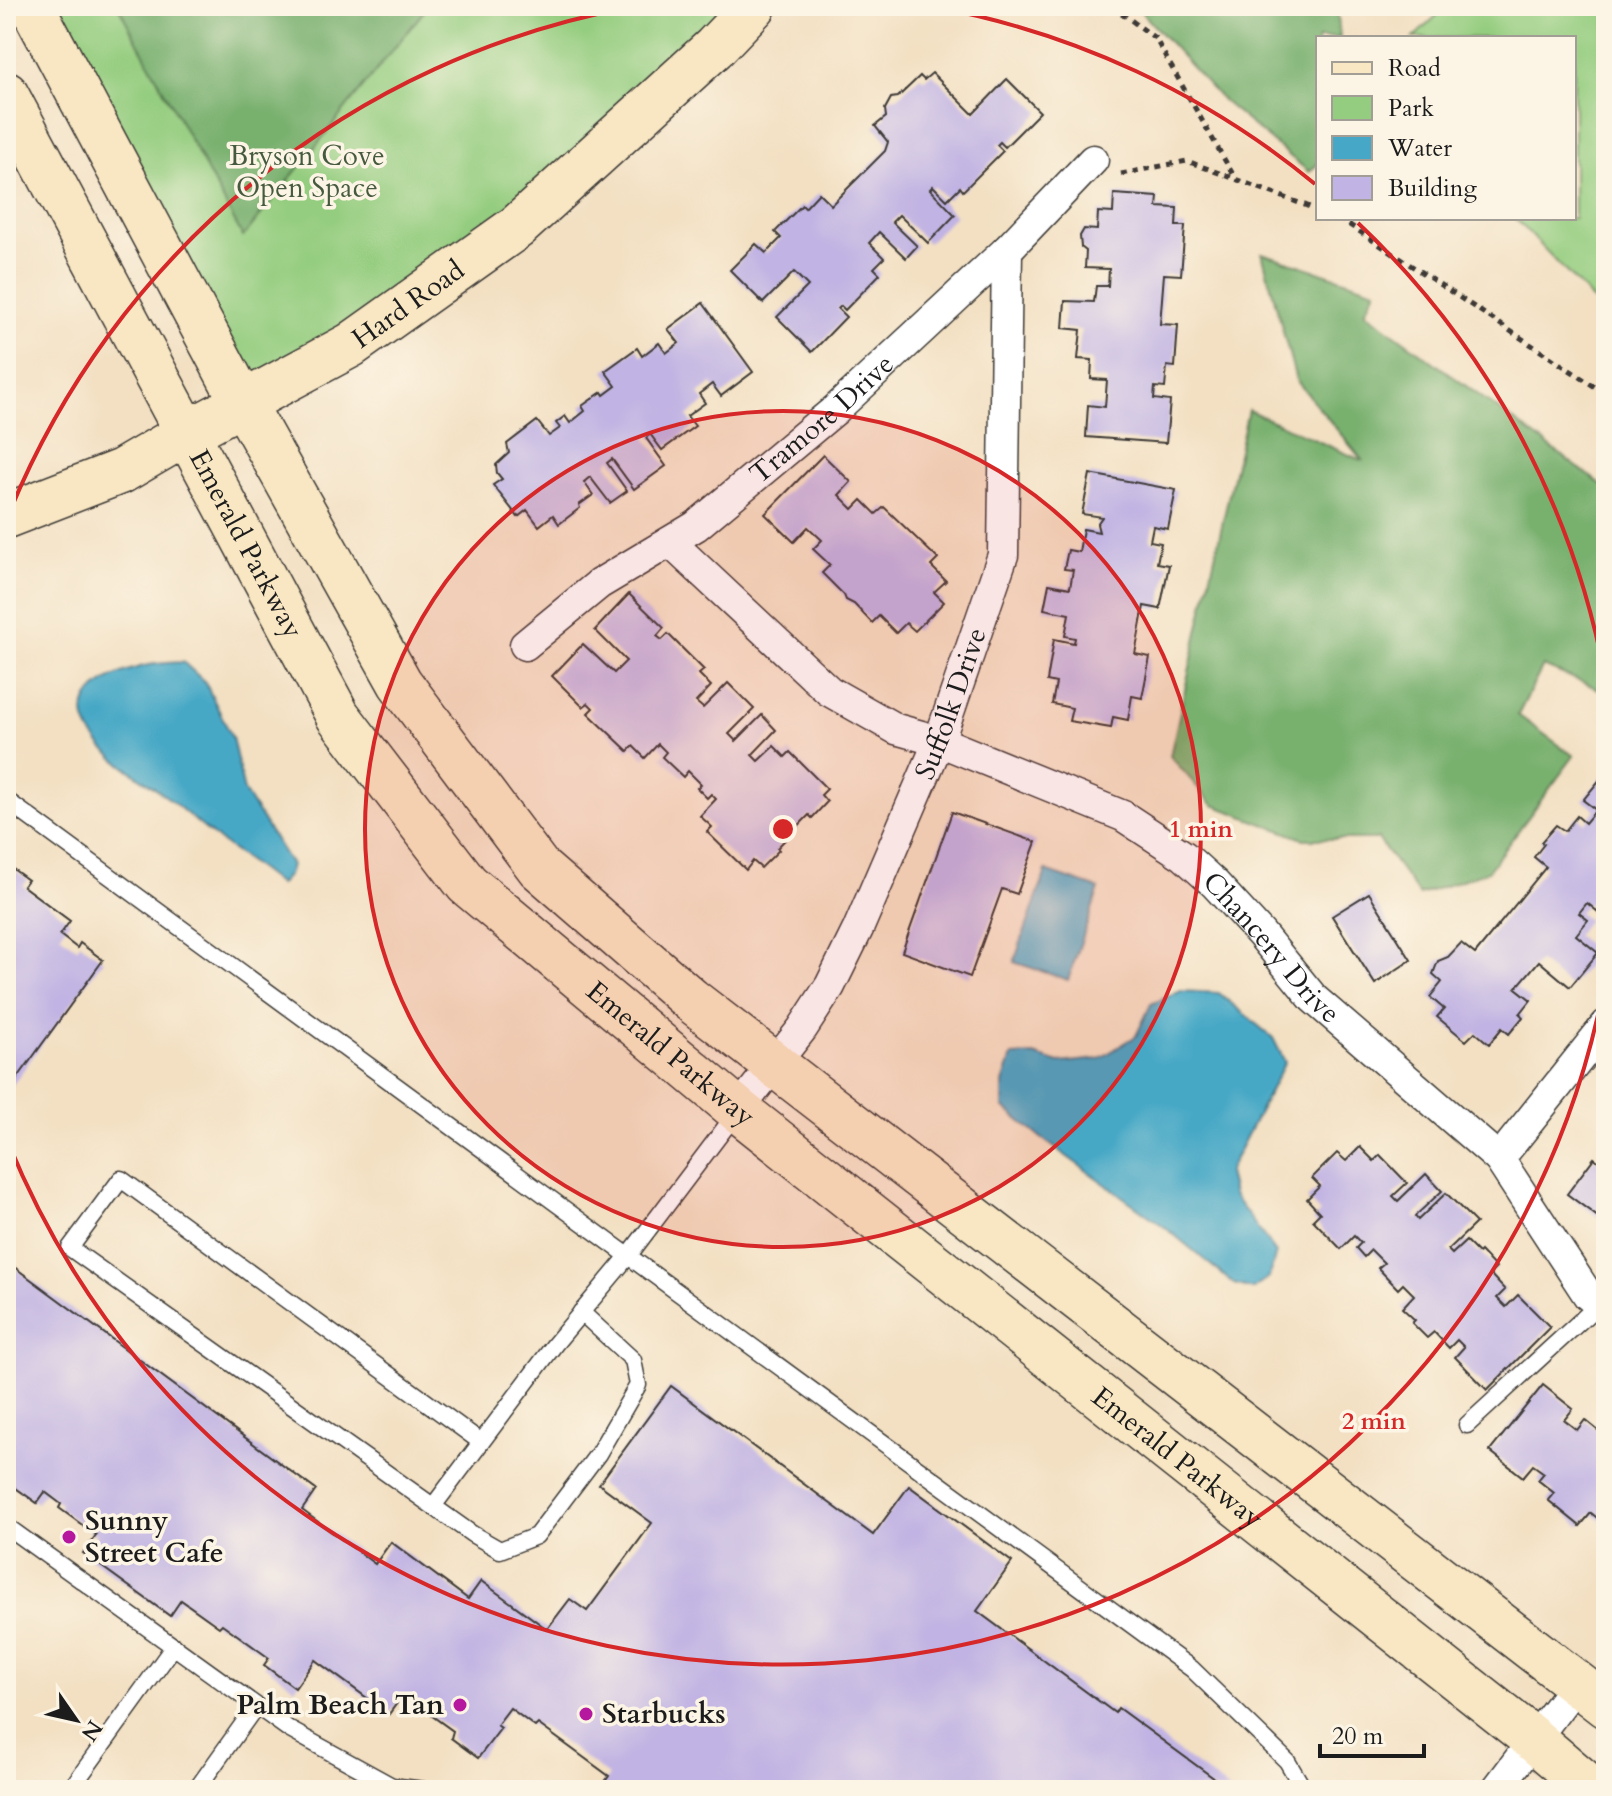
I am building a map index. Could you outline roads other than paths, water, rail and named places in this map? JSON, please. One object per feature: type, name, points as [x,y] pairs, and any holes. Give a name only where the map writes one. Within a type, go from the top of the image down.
[{"type":"main road","name":"Emerald Parkway","points":[[32,6],[243,403],[400,683],[539,868],[691,1000],[1591,1694]]},
{"type":"main road","name":"Hard Road","points":[[6,516],[122,471],[351,345],[517,227],[714,48],[754,6]]},
{"type":"main road","name":"Emerald Parkway","points":[[6,94],[338,716],[467,884],[738,1110],[1533,1739],[1593,1790]]},
{"type":"street","name":"Tramore Drive","points":[[525,645],[599,584],[696,526],[835,410],[1007,250],[1093,160]]},
{"type":"street","name":"Suffolk Drive","points":[[738,1110],[802,1029],[837,972],[858,929],[939,741],[1003,555],[1007,250]]},
{"type":"street","name":"Chancery Drive","points":[[670,542],[829,691],[896,729],[939,741],[1123,816],[1184,856],[1261,934],[1314,999],[1499,1159],[1588,1295],[1603,1307]]},
{"type":"street","points":[[1499,1159],[1606,1025]]},
{"type":"street","points":[[1496,1790],[1533,1739],[1591,1694]]},
{"type":"lane","points":[[6,800],[1192,1669],[1287,1761],[1304,1790]]},
{"type":"lane","points":[[434,1505],[738,1110]]},
{"type":"lane","points":[[481,1442],[121,1179],[70,1248],[472,1534],[500,1550],[536,1536],[598,1454],[638,1385],[633,1360],[581,1312]]},
{"type":"lane","points":[[1467,1425],[1603,1307]]},
{"type":"lane","points":[[6,1526],[290,1730],[392,1786],[423,1790]]},
{"type":"lane","points":[[70,1790],[174,1646]]},
{"type":"lane","points":[[196,1790],[256,1706]]},
{"type":"water","points":[[183,662],[205,682],[232,737],[244,791],[291,865],[288,875],[279,885],[118,761],[97,741],[88,726],[84,714],[86,702],[101,684],[140,667]]},
{"type":"water","points":[[1046,871],[1099,889],[1068,980],[1014,962]]},
{"type":"water","points":[[1181,991],[1219,993],[1273,1038],[1285,1062],[1228,1172],[1233,1195],[1276,1253],[1269,1278],[1253,1289],[1234,1284],[1166,1228],[1003,1107],[1003,1083],[1012,1056],[1034,1055],[1059,1063],[1099,1059],[1136,1036],[1151,1004]]},
{"type":"place","name":"Sunny Street Cafe","points":[[69,1537]]},
{"type":"place","name":"Palm Beach Tan","points":[[460,1705]]},
{"type":"place","name":"Starbucks","points":[[586,1714]]},
{"type":"park label","name":"Bryson Cove Open Space","points":[[307,172]]}]
